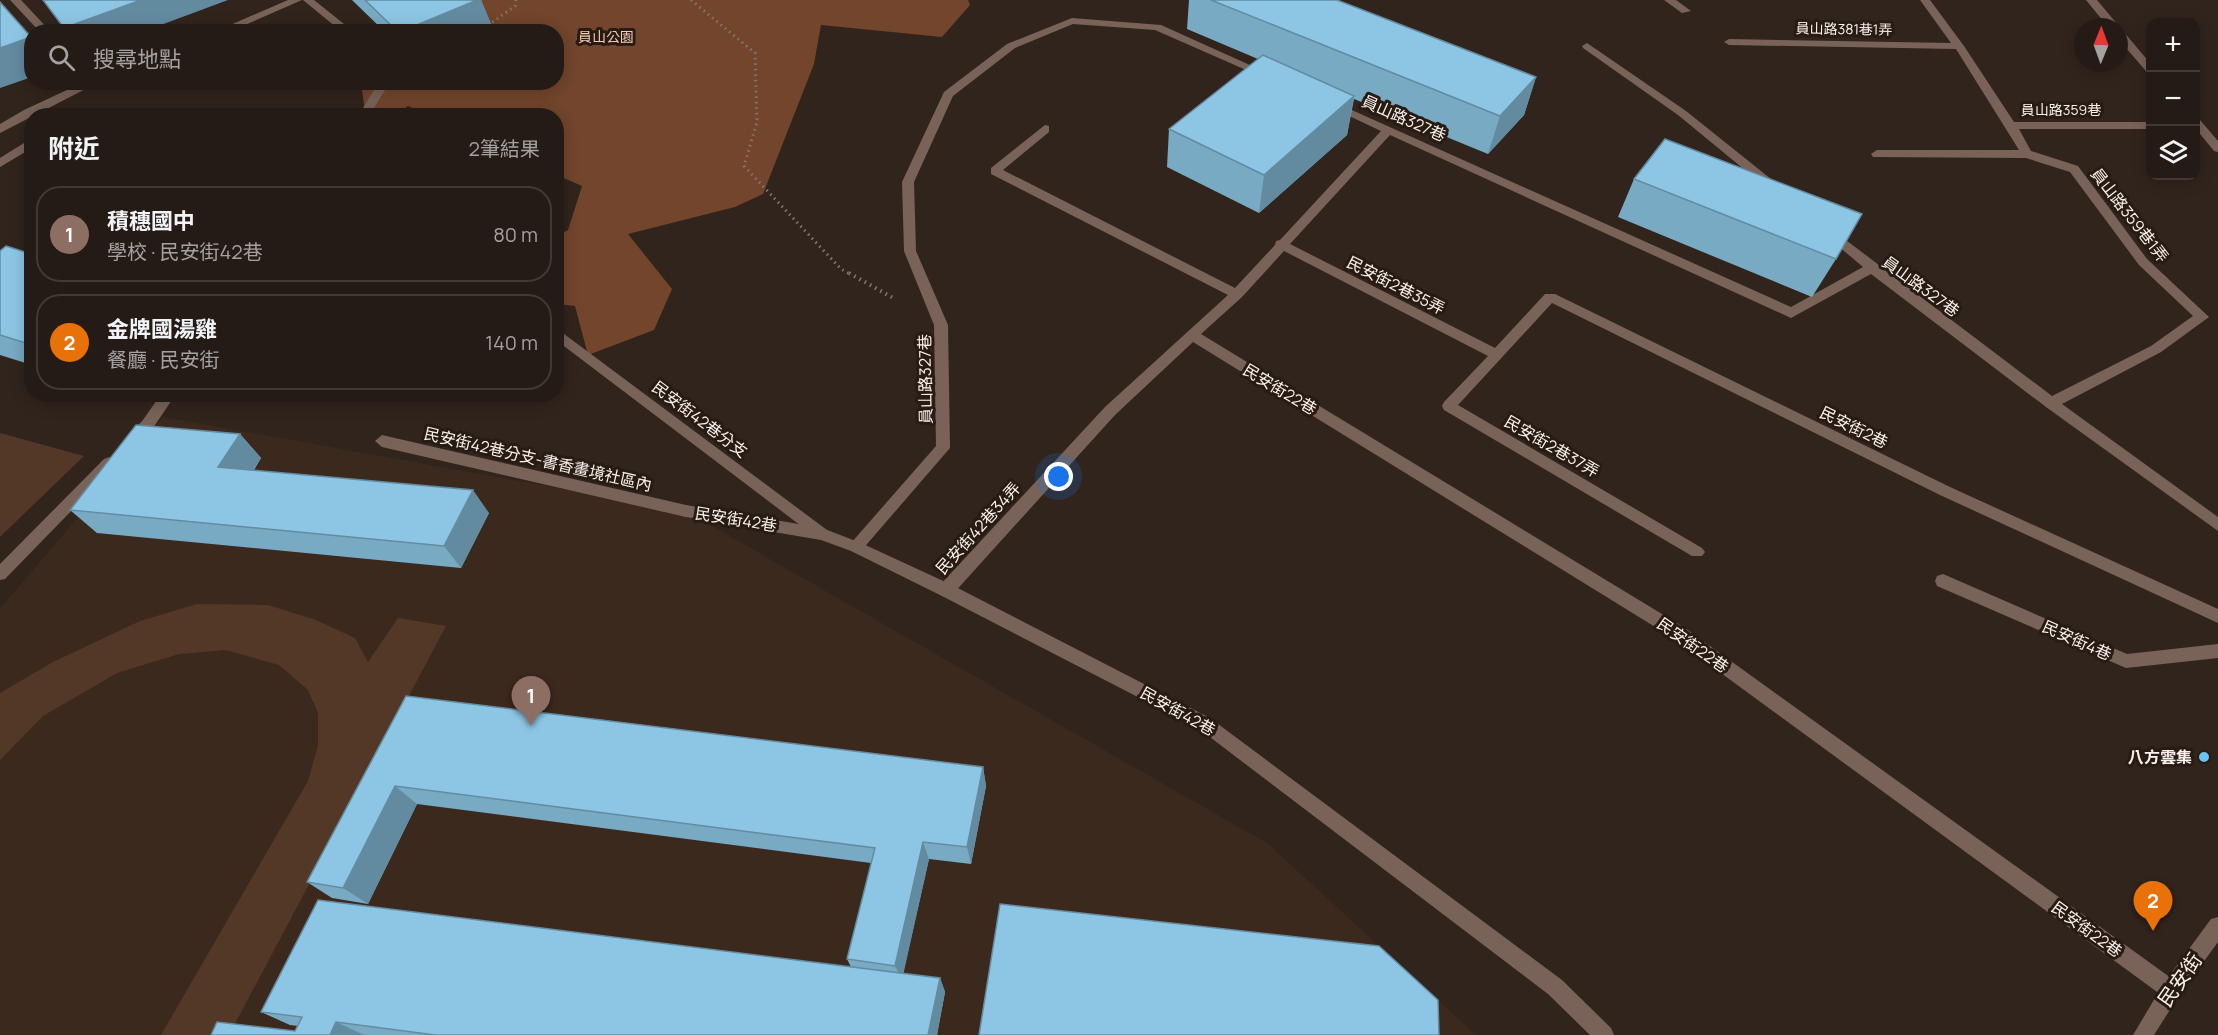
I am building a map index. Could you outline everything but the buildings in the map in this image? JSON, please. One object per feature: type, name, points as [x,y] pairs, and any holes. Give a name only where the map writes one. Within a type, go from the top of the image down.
[{"type":"street","points":[[15,0],[38,24]]},
{"type":"street","points":[[238,24],[297,0]]},
{"type":"street","points":[[308,0],[339,24]]},
{"type":"street","points":[[1669,0],[1686,11]]},
{"type":"street","points":[[1925,0],[1959,46],[2010,126]]},
{"type":"street","points":[[2091,0],[2106,18]]},
{"type":"street","name":"員山路327巷","points":[[856,547],[943,448],[941,325],[910,251],[908,182],[948,94],[1011,46],[1072,21],[1157,27],[1283,82]]},
{"type":"street","name":"員山路381巷1弄","points":[[1730,42],[1959,46]]},
{"type":"street","points":[[2128,43],[2146,63]]},
{"type":"street","points":[[1587,46],[1682,113],[1782,194]]},
{"type":"street","points":[[37,108],[76,90]]},
{"type":"street","points":[[368,108],[381,90]]},
{"type":"street","name":"員山路327巷","points":[[1326,101],[1791,313],[1872,268],[2051,404],[2218,525]]},
{"type":"street","points":[[0,129],[24,114]]},
{"type":"street","name":"員山路359巷","points":[[2010,126],[2146,125]]},
{"type":"street","name":"員山路359巷","points":[[2010,126],[2027,154]]},
{"type":"street","points":[[2199,126],[2218,148]]},
{"type":"street","points":[[1045,129],[996,171],[1237,294]]},
{"type":"street","name":"民安街42巷34弄","points":[[946,590],[1110,411],[1237,294],[1280,244],[1389,129]]},
{"type":"street","points":[[0,163],[24,147]]},
{"type":"street","points":[[1877,154],[2027,154]]},
{"type":"street","name":"員山路359巷1弄","points":[[2027,154],[2074,169],[2143,262],[2202,317],[2156,349],[2051,404]]},
{"type":"street","points":[[1818,224],[1872,268]]},
{"type":"street","name":"民安街2巷35弄","points":[[1280,244],[1496,354]]},
{"type":"street","name":"民安街2巷","points":[[1496,354],[1550,297],[1946,491],[2218,616]]},
{"type":"street","name":"民安街22巷","points":[[1192,335],[1679,633],[2171,990]]},
{"type":"street","name":"民安街42巷分支","points":[[564,339],[822,534]]},
{"type":"street","name":"民安街2巷37弄","points":[[1496,354],[1449,406],[1697,552]]},
{"type":"street","points":[[0,574],[148,424],[163,402]]},
{"type":"street","name":"民安街42巷分支-書香畫境社區內","points":[[382,441],[686,511]]},
{"type":"street","name":"民安街42巷","points":[[686,511],[822,534],[856,547],[946,590],[1204,723],[1555,987],[1604,1035]]},
{"type":"street","name":"民安街4巷","points":[[1943,581],[2126,661],[2218,651]]},
{"type":"street","name":"民安街","points":[[2143,1035],[2171,990],[2218,926]]},
{"type":"path","points":[[490,24],[514,6],[516,0]]},
{"type":"path","points":[[691,0],[755,53],[757,122],[744,166],[841,269],[941,325]]},
{"type":"shaded area","points":[[163,417],[686,511],[1267,843],[1476,1035],[0,1035],[0,609]]},
{"type":"shaded area","points":[[0,433],[84,456],[0,537]]},
{"type":"shaded area","points":[[197,604],[268,605],[316,620],[355,638],[368,662],[398,618],[446,626],[229,1035],[161,1035],[308,781],[318,746],[318,713],[308,690],[279,665],[226,650],[179,654],[117,673],[43,716],[0,760],[0,693],[53,662],[140,621]]},
{"type":"green space","name":"員山公園","points":[[453,0],[968,0],[970,5],[942,37],[821,25],[814,64],[763,194],[735,207],[628,234],[672,289],[654,330],[588,355],[575,306],[564,305],[564,232],[568,230],[582,186],[564,178],[564,108],[412,108],[408,106],[406,108],[364,108],[362,90],[564,90],[564,24],[445,24]]},
{"type":"place","name":"積穗國中","points":[[531,726]]},
{"type":"place","name":"八方雲集","points":[[2204,757]]},
{"type":"place","name":"金牌國湯雞","points":[[2153,931]]}]
